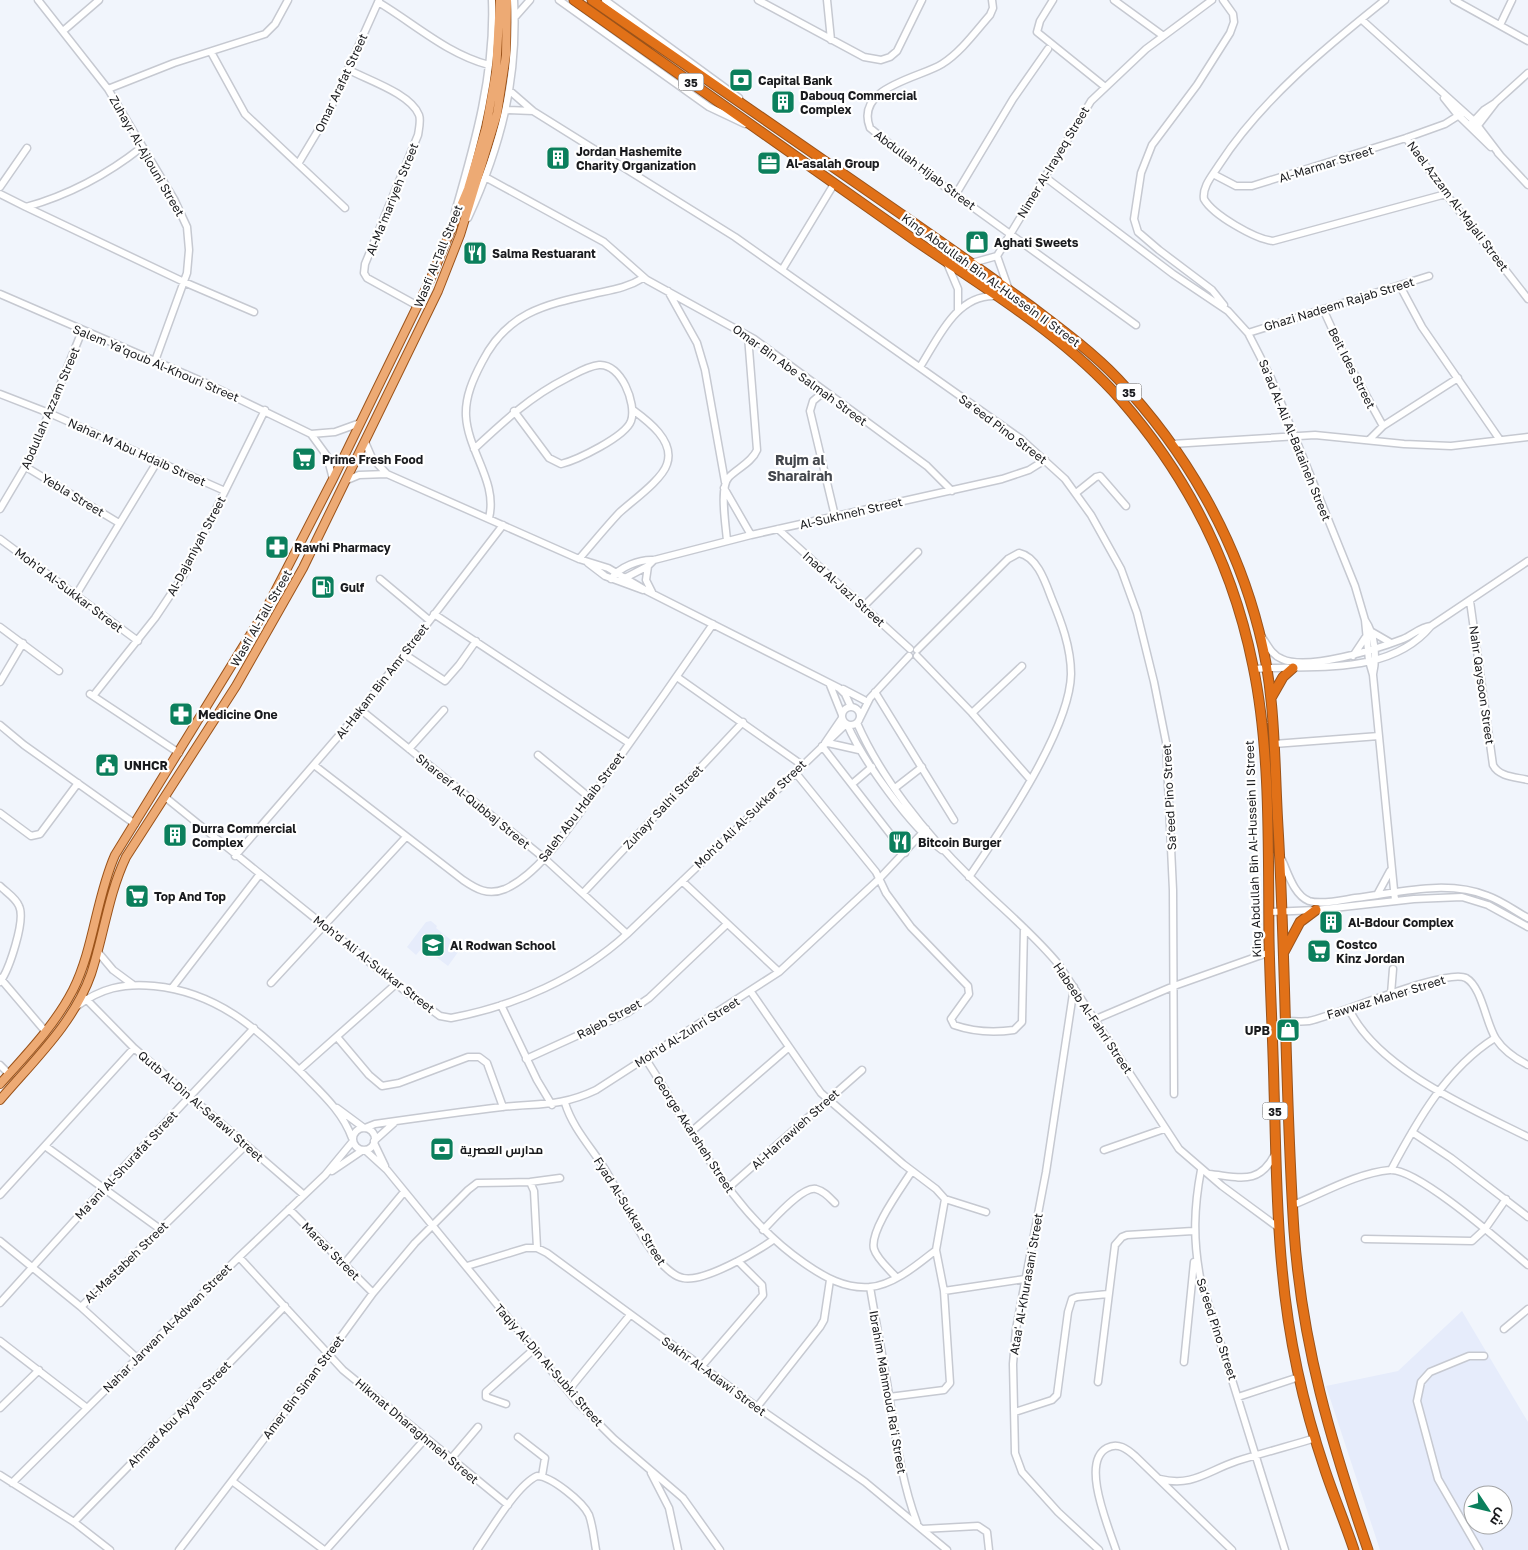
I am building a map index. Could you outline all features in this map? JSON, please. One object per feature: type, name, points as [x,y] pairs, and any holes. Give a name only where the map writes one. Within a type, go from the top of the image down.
[{"type":"highway","name":"King Abdullah Bin Al-Hussein II Street","points":[[574,0],[1052,337],[1091,370],[1118,397],[1168,460],[1197,508],[1222,561],[1237,604],[1254,669],[1266,788],[1279,1228],[1288,1320],[1299,1377],[1316,1438],[1354,1550]]},
{"type":"highway","name":"King Abdullah Bin Al-Hussein II Street","points":[[592,0],[972,263],[1105,366],[1172,444],[1204,494],[1229,542],[1247,589],[1260,635],[1271,699],[1280,857],[1293,1205],[1303,1314],[1314,1371],[1333,1446],[1368,1550]]},
{"type":"highway","points":[[1271,699],[1283,676],[1294,668]]},
{"type":"highway","points":[[1283,954],[1300,922],[1316,910]]},
{"type":"main road","name":"Wasfi Al-Tall Street","points":[[0,1084],[45,1031],[73,989],[84,959],[107,873],[115,855],[265,611],[333,479],[418,306],[480,162],[496,72],[500,0]]},
{"type":"main road","name":"Wasfi Al-Tall Street","points":[[0,1100],[47,1046],[76,1007],[91,974],[116,879],[137,839],[250,662],[303,568],[438,291],[460,235],[503,85],[506,55],[507,0]]},
{"type":"main road","points":[[239,655],[243,660],[250,662]]},
{"type":"main road","points":[[229,672],[236,673],[240,678]]},
{"type":"street","name":"Zuhayr Al-Ajlouni Street","points":[[38,0],[108,89],[179,208],[187,227],[189,250],[184,282],[155,361]]},
{"type":"street","points":[[63,31],[99,0]]},
{"type":"street","points":[[108,89],[148,72],[265,34],[275,24],[288,0]]},
{"type":"street","points":[[449,233],[479,127],[489,65],[492,0]]},
{"type":"street","points":[[492,10],[496,0]]},
{"type":"street","points":[[515,18],[521,8],[530,0]]},
{"type":"street","points":[[605,0],[732,92],[752,112]]},
{"type":"street","points":[[758,0],[831,40],[871,59],[881,60],[890,57],[901,44],[922,0]]},
{"type":"street","points":[[826,0],[831,40]]},
{"type":"street","name":"Abdullah Hijab Street","points":[[992,0],[993,8],[990,15],[952,57],[937,67],[890,85],[872,104],[868,122],[874,132],[1136,325]]},
{"type":"street","points":[[1053,0],[1040,21],[1037,32],[1104,86]]},
{"type":"street","points":[[1114,0],[1162,36]]},
{"type":"street","name":"Nimer Al-Irayeq Street","points":[[997,256],[1080,116],[1104,86],[1162,36],[1212,0]]},
{"type":"street","points":[[1223,0],[1232,14],[1234,22],[1230,34],[1202,78],[1152,145],[1141,172],[1134,219],[1138,232],[1212,290],[1228,311]]},
{"type":"street","points":[[1385,0],[1328,47],[1256,116],[1213,174],[1203,193],[1208,205],[1254,235],[1273,241],[1446,194]]},
{"type":"street","points":[[1454,0],[1528,41]]},
{"type":"street","points":[[1500,26],[1512,0]]},
{"type":"street","points":[[378,1],[446,48],[462,56],[489,65]]},
{"type":"street","name":"Omar Arafat Street","points":[[298,164],[328,114],[378,1]]},
{"type":"street","points":[[559,1],[709,107],[757,129]]},
{"type":"street","points":[[460,235],[486,178],[506,110],[510,91],[515,18],[513,2]]},
{"type":"street","points":[[1362,20],[1474,126],[1528,185]]},
{"type":"street","points":[[956,194],[1013,99],[1048,49]]},
{"type":"street","points":[[211,52],[245,114],[345,208]]},
{"type":"street","name":"Al-Ma'mariyeh Street","points":[[349,70],[395,92],[413,105],[420,116],[418,135],[368,257],[364,273],[367,278],[418,306]]},
{"type":"street","points":[[1474,126],[1528,72]]},
{"type":"street","name":"Sa‘eed Pino Street","points":[[510,91],[533,112],[735,237],[920,367],[1046,460],[1076,493],[1111,549],[1124,576],[1146,644],[1166,742],[1171,831],[1174,1094]]},
{"type":"street","name":"Sa‘eed Pino Street","points":[[506,110],[533,112]]},
{"type":"street","name":"Al-Marmar Street","points":[[1213,174],[1236,186],[1252,186],[1406,138],[1438,125],[1460,113]]},
{"type":"street","name":"Nael Azzam Al-Majali Street","points":[[1406,138],[1446,194],[1528,299]]},
{"type":"street","points":[[26,207],[46,201],[98,177],[117,167],[142,147]]},
{"type":"street","points":[[0,187],[27,148]]},
{"type":"street","name":"Sa'ad Al-Ali Al-Bataineh Street","points":[[1045,177],[1173,274],[1228,311],[1248,333],[1271,378],[1355,586],[1365,620],[1372,632],[1391,643]]},
{"type":"street","name":"Omar Bin Abe Salmah Street","points":[[486,178],[604,242],[643,278],[748,336],[927,466],[952,491]]},
{"type":"street","points":[[782,270],[834,184]]},
{"type":"street","points":[[0,194],[184,282],[254,312]]},
{"type":"street","points":[[972,263],[997,256],[1009,290]]},
{"type":"street","points":[[947,262],[958,289],[958,310]]},
{"type":"street","name":"Ghazi Nadeem Rajab Street","points":[[1248,333],[1322,308],[1429,276]]},
{"type":"street","points":[[489,518],[491,494],[474,449],[466,416],[469,393],[484,359],[506,330],[517,320],[542,306],[625,288],[643,278]]},
{"type":"street","points":[[1400,286],[1412,311],[1500,440]]},
{"type":"street","points":[[668,291],[696,343],[705,370],[724,484],[727,541]]},
{"type":"street","name":"Salem Ya'qoub Al-Khouri Street","points":[[0,294],[82,332],[155,361],[265,410],[311,434],[327,456],[333,479]]},
{"type":"street","points":[[920,367],[958,310],[978,297],[996,296]]},
{"type":"street","name":"Beit Ides Street","points":[[1322,308],[1345,357],[1383,426]]},
{"type":"street","name":"Abdullah Azzam Street","points":[[0,509],[26,467],[82,332]]},
{"type":"street","points":[[724,484],[752,458],[757,450],[748,336]]},
{"type":"street","points":[[474,449],[514,411],[535,395],[555,384],[601,365],[618,372],[626,387],[633,410],[631,420],[620,433],[591,451],[561,464],[549,458],[514,411]]},
{"type":"street","points":[[1369,440],[1383,426],[1458,378]]},
{"type":"street","name":"Nahar M Abu Hdaib Street","points":[[0,394],[49,413],[224,491]]},
{"type":"street","points":[[827,394],[820,395],[813,401],[810,411],[835,516]]},
{"type":"street","name":"Al-Dajaniyah Street","points":[[179,752],[91,695],[138,642],[183,576],[265,410]]},
{"type":"street","points":[[579,559],[619,513],[662,473],[668,464],[665,442],[652,425],[633,410]]},
{"type":"street","points":[[311,434],[335,432],[360,423]]},
{"type":"street","points":[[1172,444],[1315,435],[1444,446],[1528,437]]},
{"type":"street","points":[[365,442],[372,458],[387,474],[588,563],[608,568],[650,592],[794,664],[830,685],[867,699]]},
{"type":"street","name":"Al-Sukhneh Street","points":[[616,572],[647,560],[654,560],[751,535],[952,491],[1023,473],[1046,460]]},
{"type":"street","points":[[76,595],[157,462]]},
{"type":"street","name":"Yebla Street","points":[[26,467],[119,523]]},
{"type":"street","points":[[346,480],[359,476],[387,474]]},
{"type":"street","points":[[1076,493],[1100,476],[1126,506]]},
{"type":"street","points":[[724,484],[751,535]]},
{"type":"street","points":[[434,614],[503,525]]},
{"type":"street","name":"Inad Al-Jazi Street","points":[[778,529],[914,653],[972,713],[1030,779]]},
{"type":"street","name":"Moh'd Al-Sukkar Street","points":[[0,539],[138,642]]},
{"type":"street","points":[[864,606],[918,552]]},
{"type":"street","points":[[844,720],[858,720],[867,699],[1008,559],[1019,553],[1033,560],[1047,586],[1065,634],[1071,674],[1059,724],[1030,779],[969,877]]},
{"type":"street","points":[[620,582],[625,577],[648,566],[654,560]]},
{"type":"street","points":[[1254,669],[1294,668],[1372,661],[1405,647],[1431,626],[1528,561]]},
{"type":"street","points":[[588,563],[611,579],[650,592]]},
{"type":"street","points":[[608,568],[635,564]]},
{"type":"street","points":[[648,566],[646,580],[650,592]]},
{"type":"street","points":[[611,579],[616,572]]},
{"type":"street","points":[[380,579],[429,620]]},
{"type":"street","name":"Nahr Qaysoon Street","points":[[1470,601],[1494,768],[1503,774],[1528,780]]},
{"type":"street","name":"Al-Hakam Bin Amr Street","points":[[235,856],[361,710],[434,614],[629,743]]},
{"type":"street","name":"Sa'ad Al-Ali Al-Bataineh Street","points":[[1365,620],[1365,636],[1371,651]]},
{"type":"street","name":"Saleh Abu Hdaib Street","points":[[314,765],[463,880],[482,891],[489,892],[511,886],[544,858],[590,798],[713,624]]},
{"type":"street","points":[[1260,635],[1273,653],[1285,660],[1296,662],[1353,656],[1371,651],[1431,626]]},
{"type":"street","points":[[0,627],[59,671]]},
{"type":"street","name":"Sa'ad Al-Ali Al-Bataineh Street","points":[[1372,632],[1371,651],[1395,900]]},
{"type":"street","points":[[1353,656],[1365,636]]},
{"type":"street","points":[[404,654],[445,681],[460,666],[476,641]]},
{"type":"street","points":[[0,682],[23,644]]},
{"type":"street","points":[[972,713],[1022,666]]},
{"type":"street","points":[[677,677],[802,764]]},
{"type":"street","name":"Habeeb Al-Fahri Street","points":[[830,685],[859,750],[924,831],[1054,959],[1096,1018],[1164,1129],[1179,1149],[1204,1172],[1279,1228]]},
{"type":"street","name":"Habeeb Al-Fahri Street","points":[[839,688],[845,694],[852,708],[857,710],[858,720],[870,752],[924,831]]},
{"type":"street","points":[[875,692],[954,820]]},
{"type":"street","name":"Moh'd Ali Al-Sukkar Street","points":[[164,797],[396,984],[444,1017],[463,1016],[501,1005],[583,969],[603,955],[628,934],[802,764],[825,744],[844,720],[844,710],[852,708],[867,699]]},
{"type":"street","name":"Shareef Al-Qubbaj Street","points":[[361,710],[544,858],[584,892],[628,934]]},
{"type":"street","points":[[409,749],[444,710]]},
{"type":"street","name":"Zuhayr Salhi Street","points":[[584,892],[743,722]]},
{"type":"street","points":[[0,725],[24,745],[135,824]]},
{"type":"street","points":[[1274,744],[1379,736]]},
{"type":"street","points":[[825,744],[859,750]]},
{"type":"street","points":[[825,744],[852,784],[904,853]]},
{"type":"street","points":[[538,756],[590,798]]},
{"type":"street","points":[[852,784],[872,767]]},
{"type":"street","points":[[895,788],[922,767]]},
{"type":"street","points":[[795,772],[840,826],[879,878],[886,893],[911,928],[968,986],[969,994],[951,1019],[954,1025],[966,1029],[992,1032],[1014,1030],[1022,1022],[1024,928]]},
{"type":"street","points":[[0,813],[31,836],[40,834],[78,783]]},
{"type":"street","name":"Moh'd Al-Zuhri Street","points":[[365,1128],[375,1124],[394,1123],[503,1107],[565,1103],[596,1090],[751,992],[779,972],[879,878],[924,831]]},
{"type":"street","points":[[271,983],[406,837]]},
{"type":"street","points":[[1280,857],[1294,886],[1300,894],[1310,901],[1438,888],[1460,889],[1488,896],[1528,918]]},
{"type":"street","points":[[1377,895],[1391,870]]},
{"type":"street","points":[[172,988],[260,874]]},
{"type":"street","points":[[682,881],[779,972]]},
{"type":"street","points":[[0,886],[19,906],[20,917],[11,961],[1,980],[45,1031]]},
{"type":"street","points":[[1269,912],[1316,910],[1395,900],[1462,897],[1488,905],[1528,927]]},
{"type":"street","name":"Rajeb Street","points":[[526,1059],[627,1013],[649,998],[727,924]]},
{"type":"street","points":[[97,951],[113,970],[132,984]]},
{"type":"street","points":[[1096,1018],[1174,986],[1270,952]]},
{"type":"street","points":[[1391,994],[1393,969]]},
{"type":"street","name":"Fawwaz Maher Street","points":[[1286,1020],[1308,1021],[1452,976],[1465,978],[1472,984],[1479,997],[1495,1038],[1504,1049],[1528,1066]]},
{"type":"street","points":[[76,1007],[86,999],[109,988],[132,984],[172,988],[216,1002],[254,1028],[334,1106],[373,1132],[374,1142]]},
{"type":"street","points":[[299,1070],[396,984]]},
{"type":"street","name":"Ataa' Al-Khurasani Street","points":[[1074,987],[1048,1162],[1013,1357],[1015,1453],[1022,1472],[1058,1512],[1099,1550]]},
{"type":"street","points":[[751,992],[812,1083],[827,1100],[936,1189],[945,1199],[986,1212]]},
{"type":"street","points":[[86,999],[134,1048]]},
{"type":"street","points":[[501,1005],[526,1059],[552,1105]]},
{"type":"street","points":[[1350,1009],[1361,1029],[1386,1054],[1440,1091],[1528,1137]]},
{"type":"street","name":"Ma'ani Al-Shurafat Street","points":[[0,1303],[104,1188],[254,1028]]},
{"type":"street","points":[[336,1037],[369,1075],[382,1086],[391,1086],[468,1057],[479,1057],[487,1063],[503,1107]]},
{"type":"street","points":[[1390,1170],[1412,1132],[1440,1091],[1472,1056],[1495,1038]]},
{"type":"street","name":"Qutb Al-Din Al-Safawi Street","points":[[0,1194],[134,1048],[304,1195]]},
{"type":"street","points":[[691,1132],[788,1048]]},
{"type":"street","name":"George Akarsheh Street","points":[[645,1058],[728,1188],[763,1230],[773,1240],[830,1280],[870,1287]]},
{"type":"street","points":[[0,1065],[9,1074]]},
{"type":"street","name":"Al-Harrawieh Street","points":[[728,1188],[862,1070]]},
{"type":"street","name":"Fyad Al-Sukkar Street","points":[[565,1103],[572,1122],[605,1170],[654,1253],[668,1270],[682,1278],[690,1278],[738,1261],[753,1254],[773,1240]]},
{"type":"street","points":[[334,1106],[347,1126],[356,1147],[364,1150],[394,1123]]},
{"type":"street","points":[[352,1139],[356,1130],[365,1128]]},
{"type":"street","points":[[1104,1150],[1164,1129]]},
{"type":"street","points":[[1412,1132],[1506,1199],[1528,1217]]},
{"type":"street","name":"Nahar Jarwan Al-Adwan Street","points":[[325,1176],[352,1139]]},
{"type":"street","name":"Taqiy Al-Din Al-Subki Street","points":[[374,1142],[386,1170]]},
{"type":"street","name":"Al-Mastabeh Street","points":[[0,1241],[80,1307],[246,1145]]},
{"type":"street","points":[[45,1146],[160,1229]]},
{"type":"street","name":"Nahar Jarwan Al-Adwan Street","points":[[12,1483],[239,1257],[304,1195],[325,1176],[364,1150]]},
{"type":"street","name":"Taqiy Al-Din Al-Subki Street","points":[[364,1150],[386,1170],[568,1391],[603,1429],[691,1506],[720,1550]]},
{"type":"street","points":[[1204,1172],[1252,1178],[1265,1170],[1276,1152]]},
{"type":"street","points":[[1293,1205],[1366,1176],[1398,1170],[1416,1179],[1485,1229],[1528,1265]]},
{"type":"street","points":[[896,1277],[874,1250],[873,1242],[880,1224],[912,1171]]},
{"type":"street","name":"Sa‘eed Pino Street","points":[[1204,1172],[1195,1202],[1195,1253],[1205,1296],[1257,1455],[1285,1550]]},
{"type":"street","name":"Amer Bin Sinan Street","points":[[178,1550],[328,1355],[373,1293],[431,1226],[478,1183],[530,1182],[560,1178]]},
{"type":"street","points":[[467,1266],[526,1248],[537,1248],[534,1191],[530,1182]]},
{"type":"street","points":[[763,1230],[795,1199],[810,1188],[824,1192],[835,1203]]},
{"type":"street","points":[[345,1263],[404,1192]]},
{"type":"street","points":[[889,1397],[944,1390],[949,1386],[951,1378],[944,1290],[936,1250],[945,1199]]},
{"type":"street","points":[[1365,1239],[1469,1242],[1476,1239],[1485,1229],[1506,1199]]},
{"type":"street","name":"Marsa' Street","points":[[289,1210],[345,1263],[373,1293]]},
{"type":"street","points":[[1098,1382],[1115,1244],[1122,1237],[1194,1231]]},
{"type":"street","name":"Sakhr Al-Adawi Street","points":[[537,1248],[553,1257],[756,1407],[865,1482],[947,1550]]},
{"type":"street","points":[[870,1287],[896,1277],[936,1250]]},
{"type":"street","points":[[1184,1362],[1195,1253]]},
{"type":"street","name":"Hikmat Dharaghmeh Street","points":[[239,1257],[328,1355],[450,1460],[508,1505]]},
{"type":"street","points":[[701,1367],[764,1295],[762,1285],[738,1261]]},
{"type":"street","points":[[944,1290],[1026,1279]]},
{"type":"street","points":[[756,1407],[820,1327],[824,1320],[830,1280]]},
{"type":"street","name":"Ibrahim Mahmoud Ra'i Street","points":[[870,1287],[901,1474],[920,1527]]},
{"type":"street","points":[[1015,1412],[1052,1400],[1057,1395],[1068,1312],[1072,1299],[1108,1294]]},
{"type":"street","name":"Ahmad Abu Ayyah Street","points":[[74,1522],[285,1306]]},
{"type":"street","points":[[80,1307],[138,1358]]},
{"type":"street","points":[[1504,1329],[1528,1309]]},
{"type":"street","points":[[568,1391],[630,1315]]},
{"type":"street","points":[[0,1340],[87,1408]]},
{"type":"street","points":[[506,1404],[486,1397],[486,1392],[533,1350]]},
{"type":"street","points":[[1479,1550],[1438,1478],[1417,1401],[1420,1382],[1430,1372],[1469,1356],[1484,1356]]},
{"type":"street","points":[[0,1408],[39,1370]]},
{"type":"street","points":[[1238,1397],[1299,1377]]},
{"type":"street","points":[[450,1460],[478,1427]]},
{"type":"street","points":[[518,1437],[545,1458],[542,1476]]},
{"type":"street","points":[[1159,1479],[1174,1482],[1195,1480],[1235,1462],[1316,1438]]},
{"type":"street","points":[[232,1481],[325,1550],[425,1439]]},
{"type":"street","points":[[1116,1550],[1098,1488],[1095,1466],[1097,1459],[1108,1447],[1122,1446],[1232,1550]]},
{"type":"street","points":[[648,1467],[669,1508],[678,1550]]},
{"type":"street","points":[[0,1475],[74,1522],[109,1550]]},
{"type":"street","points":[[477,1550],[508,1505],[532,1478],[542,1476],[576,1500],[586,1510],[591,1523],[596,1550]]},
{"type":"street","points":[[920,1527],[967,1524],[978,1526],[986,1532],[989,1550]]},
{"type":"shaded area","name":"Al Rodwan School","points":[[431,921],[437,926],[436,928],[461,948],[448,966],[423,947],[416,955],[407,947],[426,922]]},
{"type":"shaded area","points":[[1462,1311],[1528,1422],[1528,1550],[1380,1550],[1326,1386],[1398,1371]]},
{"type":"place","name":"Capital Bank","points":[[741,80]]},
{"type":"place","name":"Dabouq Commercial Complex","points":[[783,102]]},
{"type":"place","name":"Jordan Hashemite Charity Organization","points":[[558,158]]},
{"type":"place","name":"Al-asalah Group","points":[[769,163]]},
{"type":"place","name":"Aghati Sweets","points":[[977,242]]},
{"type":"place","name":"Salma Restuarant","points":[[475,253]]},
{"type":"place","name":"Prime Fresh Food","points":[[304,459]]},
{"type":"place","name":"Rawhi Pharmacy","points":[[277,547]]},
{"type":"place","name":"Gulf","points":[[323,587]]},
{"type":"place","name":"Medicine One","points":[[181,714]]},
{"type":"place","name":"UNHCR","points":[[107,765]]},
{"type":"place","name":"Durra Commercial Complex","points":[[175,835]]},
{"type":"place","name":"Bitcoin Burger","points":[[900,842]]},
{"type":"place","name":"Top And Top","points":[[137,896]]},
{"type":"place","name":"Al-Bdour Complex","points":[[1331,922]]},
{"type":"place","name":"Al Rodwan School","points":[[433,945]]},
{"type":"place","name":"Costco Kinz Jordan","points":[[1319,951]]},
{"type":"place","name":"UPB","points":[[1288,1030]]},
{"type":"place","name":"مدارس العصرية","points":[[442,1149]]},
{"type":"district","name":"Rujm al Sharairah","points":[[800,468]]}]
